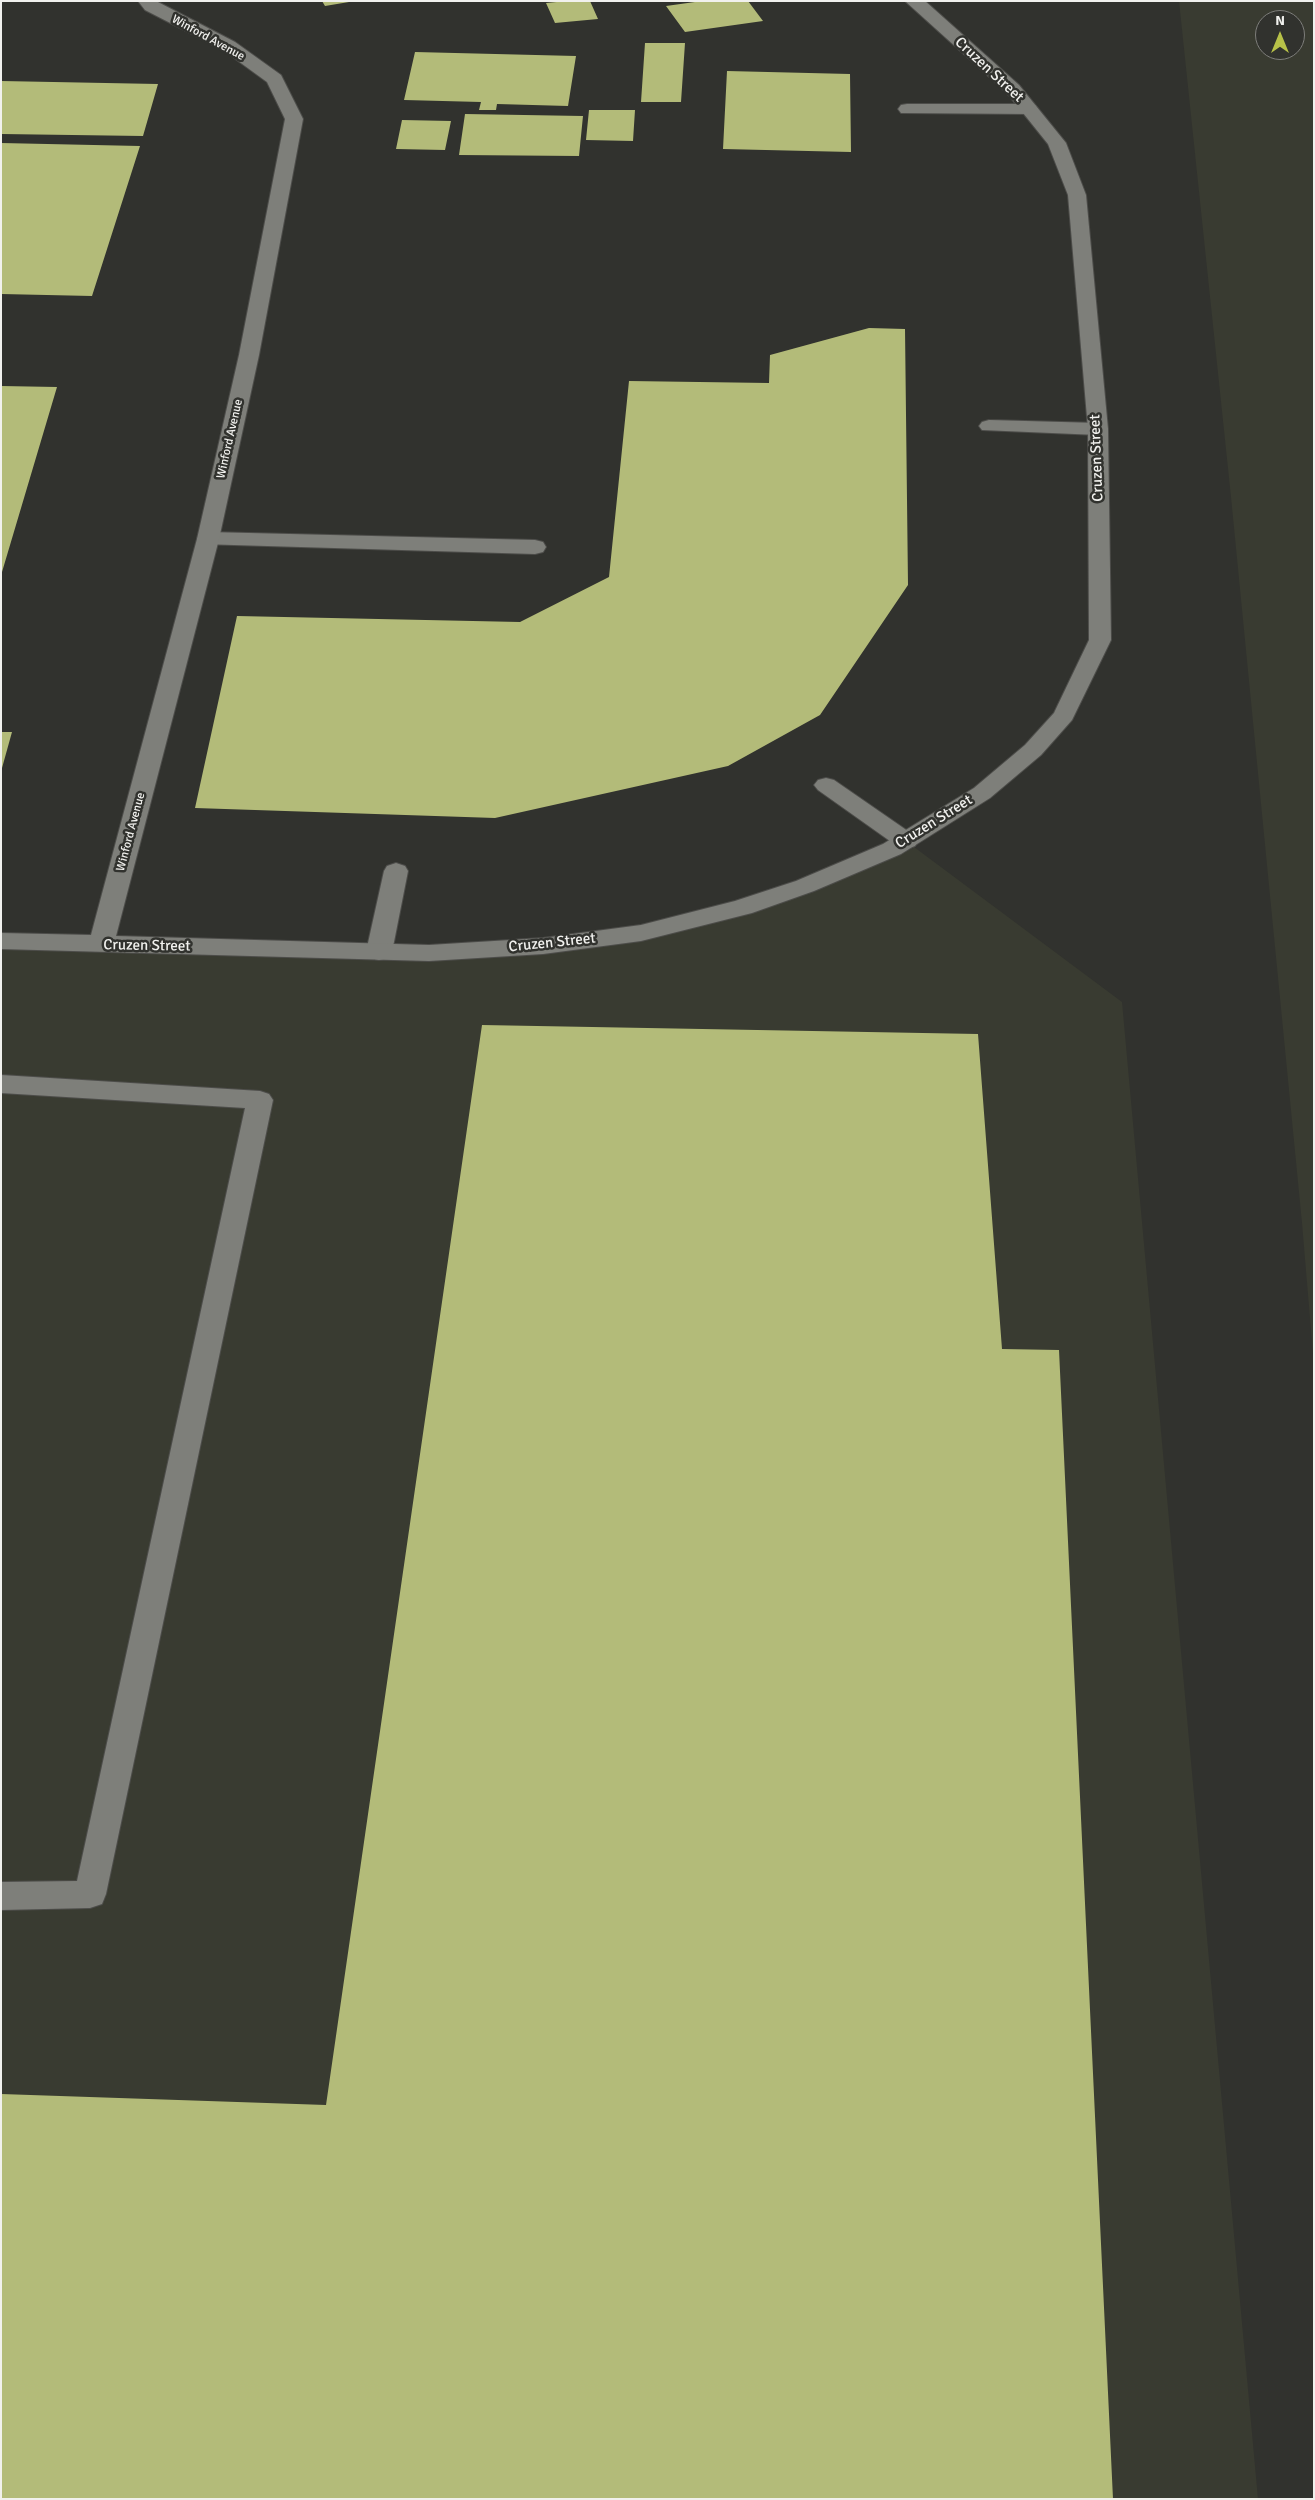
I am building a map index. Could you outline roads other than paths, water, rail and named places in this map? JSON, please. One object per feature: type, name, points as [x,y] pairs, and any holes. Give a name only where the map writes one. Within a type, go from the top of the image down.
[{"type":"street","name":"Winford Avenue","points":[[101,945],[208,539],[249,355],[294,120],[275,78],[230,46],[151,6],[147,1]]},
{"type":"street","name":"Cruzen Street","points":[[1,941],[429,953],[543,946],[641,933],[743,907],[796,889],[852,867],[906,842],[982,793],[1033,750],[1064,715],[1100,640],[1098,429],[1077,195],[1057,143],[1013,89],[914,1]]},
{"type":"street","points":[[906,109],[1029,109]]},
{"type":"street","points":[[989,426],[1098,429]]},
{"type":"street","points":[[208,539],[535,547]]},
{"type":"street","points":[[826,785],[906,842]]},
{"type":"street","points":[[379,952],[396,871]]},
{"type":"street","points":[[1,1084],[260,1100],[90,1894],[1,1896]]}]
